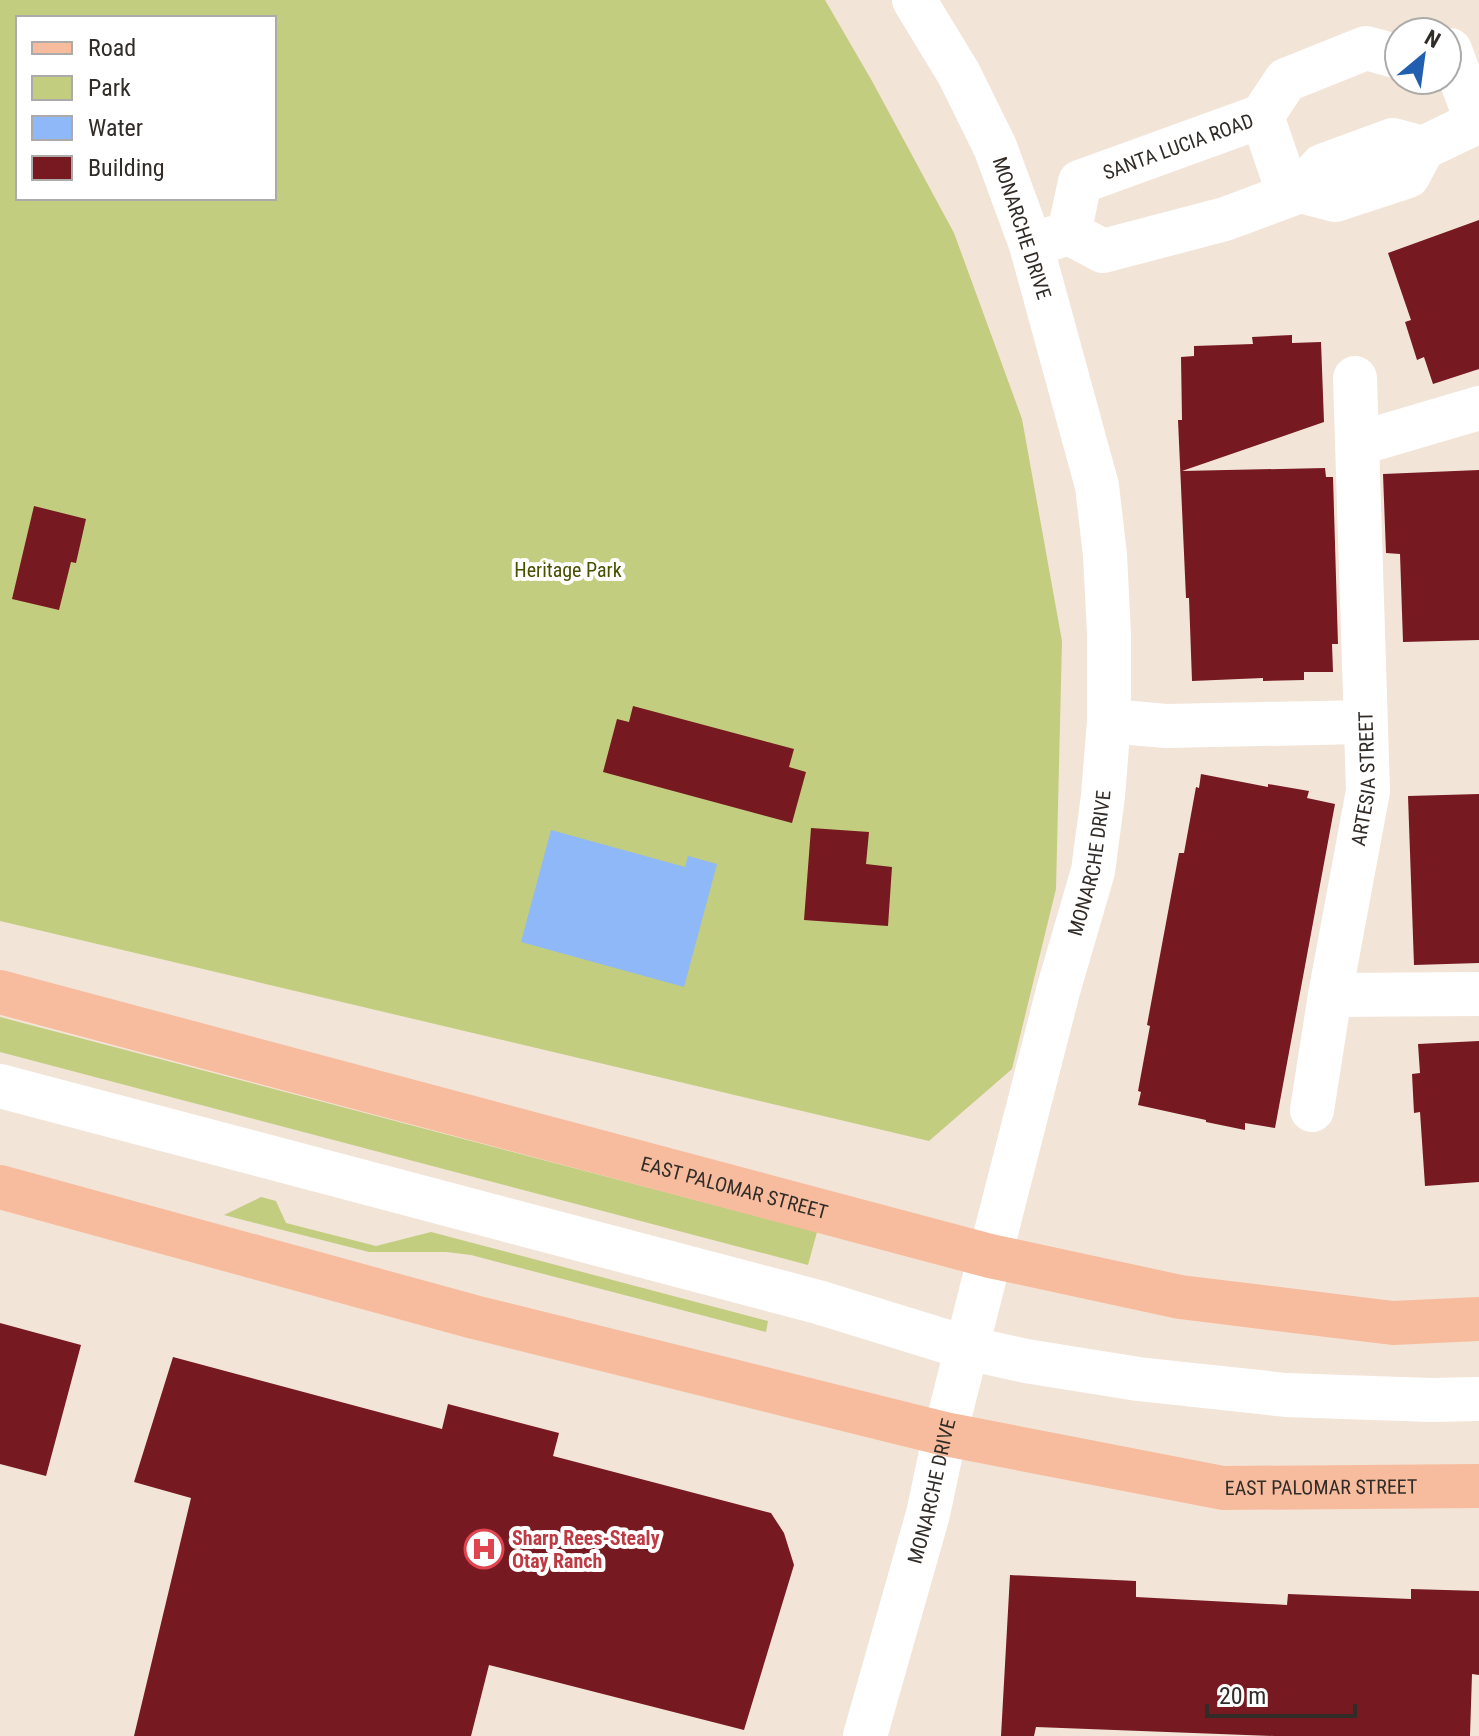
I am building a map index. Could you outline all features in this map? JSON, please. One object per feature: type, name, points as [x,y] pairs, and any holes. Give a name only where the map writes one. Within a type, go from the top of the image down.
[{"type":"main road","name":"EAST PALOMAR STREET","points":[[0,992],[990,1256],[1180,1297],[1393,1323],[1479,1319]]},
{"type":"main road","name":"EAST PALOMAR STREET","points":[[0,1187],[474,1317],[945,1434],[1223,1488],[1479,1486]]},
{"type":"street","name":"MONARCHE DRIVE","points":[[865,1736],[928,1514],[945,1434],[1058,991],[1093,871],[1109,721],[1105,555],[1097,486],[1050,239],[995,147],[959,74],[914,0]]},
{"type":"street","name":"SANTA LUCIA ROAD","points":[[1050,239],[1080,182],[1262,116],[1286,80],[1366,48],[1383,53]]},
{"type":"street","points":[[1050,239],[1103,251],[1225,219],[1295,193],[1335,200],[1408,176],[1423,148],[1478,121],[1463,61]]},
{"type":"street","points":[[1262,116],[1295,193]]},
{"type":"street","name":"ARTESIA STREET","points":[[1312,1110],[1368,791],[1355,378]]},
{"type":"street","points":[[1357,444],[1479,408]]},
{"type":"street","points":[[1109,721],[1166,726],[1365,722]]},
{"type":"street","points":[[1330,995],[1479,994]]},
{"type":"street","points":[[0,1086],[818,1302],[967,1348],[1026,1361],[1138,1379],[1286,1395],[1479,1399]]},
{"type":"green space","name":"Heritage Park","points":[[0,0],[825,0],[954,233],[1022,419],[1062,641],[1056,889],[1012,1069],[929,1141],[0,921]]},
{"type":"green space","points":[[0,1017],[817,1232],[808,1265],[0,1052]]},
{"type":"green space","points":[[261,1197],[276,1201],[286,1223],[376,1246],[431,1232],[768,1321],[766,1332],[471,1255],[369,1252],[224,1215]]},
{"type":"water","points":[[551,830],[685,867],[688,856],[717,864],[684,987],[521,942]]},
{"type":"building","points":[[1479,220],[1479,369],[1433,384],[1424,357],[1417,360],[1405,322],[1411,320],[1388,253]]},
{"type":"building","points":[[1292,335],[1292,343],[1321,342],[1324,422],[1182,471],[1325,468],[1326,477],[1333,477],[1338,644],[1332,644],[1333,672],[1304,672],[1304,680],[1192,681],[1178,420],[1182,420],[1181,357],[1194,356],[1194,346],[1253,344],[1252,337]]},
{"type":"building","points":[[1479,470],[1479,640],[1403,642],[1400,554],[1386,553],[1383,474]]},
{"type":"building","points":[[34,506],[86,519],[76,563],[71,562],[59,610],[12,599]]},
{"type":"building","points":[[633,706],[794,749],[789,767],[806,772],[792,823],[603,772],[617,719],[629,722]]},
{"type":"building","points":[[1201,774],[1268,787],[1268,784],[1309,791],[1307,798],[1335,804],[1275,1128],[1245,1123],[1245,1130],[1138,1105],[1150,1026],[1147,1025],[1179,853],[1184,853]]},
{"type":"building","points":[[1479,794],[1479,963],[1414,965],[1408,796]]},
{"type":"building","points":[[811,828],[869,832],[866,864],[892,867],[888,926],[804,920]]},
{"type":"building","points":[[1479,1041],[1479,1182],[1425,1186],[1420,1112],[1414,1113],[1412,1074],[1420,1073],[1418,1044]]},
{"type":"building","points":[[0,1323],[81,1345],[46,1476],[0,1464]]},
{"type":"building","name":"Sharp Rees-Stealy Otay Ranch","points":[[173,1357],[442,1429],[448,1404],[559,1433],[553,1456],[771,1513],[784,1533],[794,1565],[744,1730],[489,1665],[471,1736],[134,1736],[191,1498],[134,1482]]},
{"type":"building","points":[[1010,1575],[1136,1581],[1136,1597],[1287,1605],[1288,1594],[1411,1599],[1411,1589],[1479,1591],[1479,1675],[1472,1674],[1470,1736],[1275,1736],[1036,1727],[1034,1736],[1001,1736]]},
{"type":"place","name":"Sharp Rees-Stealy Otay Ranch","points":[[484,1549]]}]
